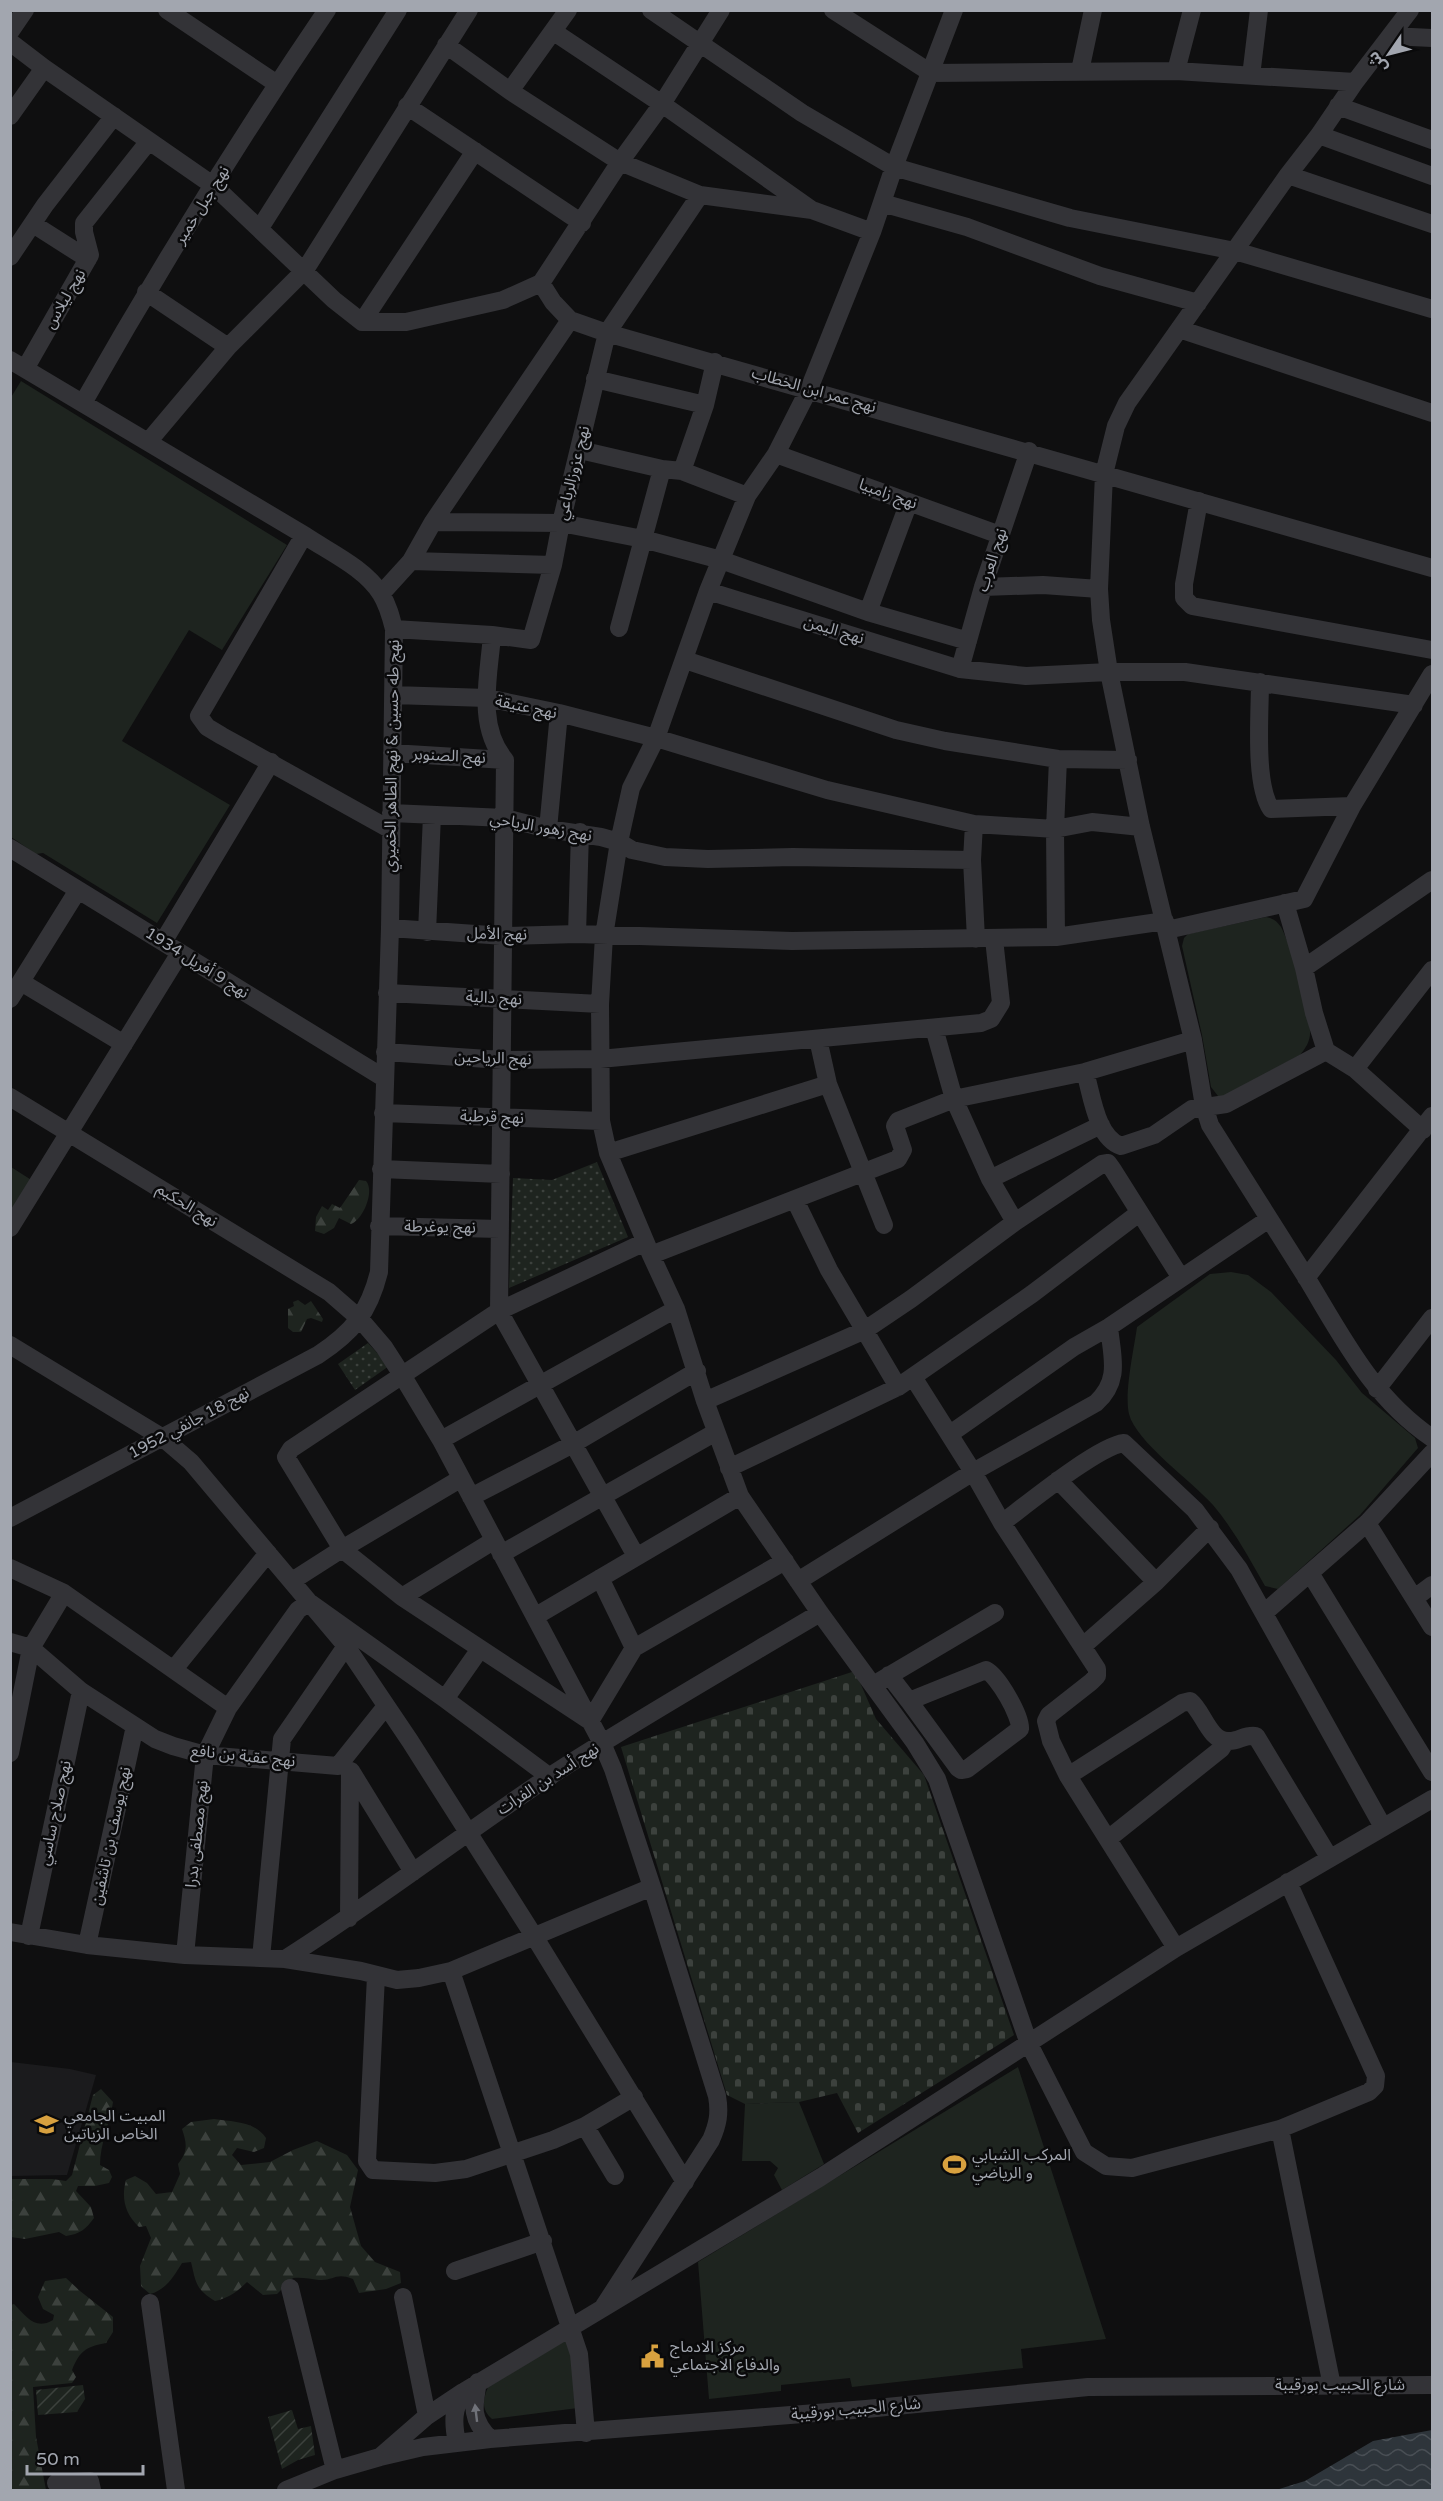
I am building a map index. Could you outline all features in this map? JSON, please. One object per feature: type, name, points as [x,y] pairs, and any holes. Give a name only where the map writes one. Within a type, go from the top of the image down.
[{"type":"street","points":[[10,32],[25,10]]},
{"type":"street","name":"نهج جبل خمير","points":[[83,403],[146,292],[277,84],[327,10]]},
{"type":"street","points":[[260,228],[399,10]]},
{"type":"street","points":[[148,442],[228,347],[305,270],[469,10]]},
{"type":"street","points":[[510,91],[568,10]]},
{"type":"street","points":[[651,10],[802,113],[894,167],[1070,218],[1235,251],[1432,309]]},
{"type":"street","points":[[10,42],[214,186],[334,300],[362,322],[406,322],[502,300],[541,283],[620,162],[662,104],[721,10]]},
{"type":"street","points":[[833,10],[931,73],[1176,71],[1354,82]]},
{"type":"street","points":[[909,1701],[987,1670],[997,1680],[1019,1718],[1020,1729],[967,1768],[961,1770],[958,1768],[909,1701],[881,1680],[820,1613],[740,1496],[705,1401],[676,1309],[608,1153],[601,1121],[600,1004],[604,936],[619,842],[631,788],[656,738],[708,591],[747,496],[776,454],[809,389],[872,232],[894,167],[954,10]]},
{"type":"street","points":[[1080,71],[1093,10]]},
{"type":"street","points":[[1176,71],[1192,10]]},
{"type":"street","points":[[1251,75],[1260,10]]},
{"type":"street","points":[[1410,10],[1354,82],[1319,135],[1288,175],[1127,403],[1116,426],[1104,474],[1100,589],[1109,672],[1142,827],[1193,1040],[1204,1106],[1210,1125],[1306,1278],[1340,1337],[1377,1389],[1430,1432]]},
{"type":"street","points":[[168,11],[277,84]]},
{"type":"street","points":[[554,32],[662,104],[812,210]]},
{"type":"street","points":[[1391,36],[1432,38]]},
{"type":"street","points":[[446,45],[510,91],[620,162],[700,195],[812,210],[872,232]]},
{"type":"street","points":[[10,116],[44,68]]},
{"type":"street","points":[[1338,105],[1432,140]]},
{"type":"street","points":[[407,106],[582,223]]},
{"type":"street","points":[[12,253],[114,117]]},
{"type":"street","points":[[1319,135],[1432,176]]},
{"type":"street","name":"نهج ليلاس","points":[[18,365],[88,259],[90,249],[84,223],[149,141]]},
{"type":"street","points":[[362,322],[475,151]]},
{"type":"street","points":[[1288,175],[1432,224]]},
{"type":"street","name":"نهج عزوزالرباعي","points":[[394,629],[492,634],[531,640],[553,565],[607,333],[700,195]]},
{"type":"street","points":[[882,203],[967,227],[1100,276],[1198,303]]},
{"type":"street","points":[[33,224],[88,259]]},
{"type":"street","points":[[381,594],[411,561],[433,522],[570,320],[541,283]]},
{"type":"street","points":[[146,292],[228,347]]},
{"type":"street","name":"نهج عمر ابن الخطاب","points":[[570,320],[607,333],[1029,451],[1432,568]]},
{"type":"street","points":[[1179,329],[1432,413]]},
{"type":"street","points":[[682,471],[705,405],[715,362]]},
{"type":"street","name":"نهج طه حسين & نهج الطاهر الخميري","points":[[18,365],[304,535],[358,571],[381,594],[394,629],[390,928],[378,1272],[373,1294],[360,1319]]},
{"type":"street","points":[[595,380],[705,405]]},
{"type":"street","points":[[580,450],[662,469],[682,471],[747,496]]},
{"type":"street","name":"نهج العرب","points":[[960,669],[983,586],[1029,451]]},
{"type":"street","name":"نهج زامبيا","points":[[776,454],[1000,535]]},
{"type":"street","points":[[619,628],[662,469]]},
{"type":"street","points":[[1199,501],[1184,584],[1184,598],[1192,606],[1432,650]]},
{"type":"street","points":[[868,612],[909,502]]},
{"type":"street","points":[[433,522],[561,523],[643,539],[721,560],[868,612],[968,641]]},
{"type":"street","points":[[304,535],[199,714],[201,721],[207,727],[271,762],[391,822]]},
{"type":"street","points":[[411,561],[553,565]]},
{"type":"street","points":[[983,586],[1043,585],[1100,589]]},
{"type":"street","name":"نهج اليمن","points":[[708,591],[960,669],[1026,676],[1109,672],[1185,672],[1414,705]]},
{"type":"street","points":[[492,634],[487,699],[489,731],[499,752],[506,760],[499,1311],[636,1556]]},
{"type":"street","points":[[685,660],[896,730],[945,741],[1058,759],[1128,760]]},
{"type":"street","points":[[1260,682],[1260,757],[1265,800],[1270,809],[1352,806],[1432,674]]},
{"type":"street","name":"نهج عتيقة","points":[[393,695],[487,699],[559,713],[656,738],[827,790],[974,824],[1055,830],[1092,822],[1142,827]]},
{"type":"street","points":[[548,829],[559,713]]},
{"type":"street","name":"نهج الصنوبر","points":[[392,753],[506,760]]},
{"type":"street","points":[[1056,937],[1055,830],[1058,759]]},
{"type":"street","points":[[163,942],[271,762]]},
{"type":"street","name":"نهج الأمل","points":[[390,928],[504,936],[577,934],[792,941],[1056,937],[1166,926],[1304,899],[1352,806]]},
{"type":"street","points":[[427,932],[432,814]]},
{"type":"street","name":"نهج زهور الرياحي","points":[[391,822],[432,814],[505,818],[548,829],[580,832],[619,842],[644,854],[686,858],[972,860]]},
{"type":"street","points":[[974,824],[972,860],[985,939]]},
{"type":"street","points":[[577,934],[580,832]]},
{"type":"street","name":"نهج 9 أفريل 1934","points":[[10,848],[384,1078]]},
{"type":"street","points":[[1304,968],[1432,880]]},
{"type":"street","points":[[10,999],[78,890]]},
{"type":"street","points":[[1285,903],[1326,1051],[1355,1069],[1428,1123],[1306,1278]]},
{"type":"street","name":"نهج الرياحين","points":[[386,1052],[502,1060],[600,1059],[981,1023],[991,1019],[1001,1003],[985,939]]},
{"type":"street","points":[[10,1228],[180,953]]},
{"type":"street","points":[[1355,1069],[1432,970]]},
{"type":"street","points":[[21,982],[124,1044]]},
{"type":"street","name":"نهج دالية","points":[[387,993],[600,1004]]},
{"type":"street","points":[[934,1028],[954,1099],[990,1179],[1015,1222]]},
{"type":"street","points":[[818,1039],[828,1084],[884,1225]]},
{"type":"street","points":[[785,1562],[634,1648],[590,1721],[402,1597],[342,1549],[286,1457],[291,1449],[499,1311],[648,1249],[795,1200],[898,1160],[902,1154],[895,1126],[898,1121],[954,1099],[1085,1072],[1193,1040]]},
{"type":"street","points":[[1085,1072],[1101,1125],[1113,1143],[1121,1146],[1154,1135],[1192,1109],[1226,1104],[1326,1051]]},
{"type":"street","points":[[608,1153],[828,1084]]},
{"type":"street","name":"نهج الحكيم","points":[[10,1097],[329,1292],[360,1319],[384,1347],[441,1440],[602,1743],[613,1769],[652,1887],[720,2111],[719,2123],[711,2140],[604,2306]]},
{"type":"street","name":"نهج قرطبة","points":[[383,1113],[601,1121]]},
{"type":"street","points":[[990,1179],[1101,1125]]},
{"type":"street","points":[[1113,1143],[1108,1163],[1181,1278]]},
{"type":"street","points":[[705,1401],[865,1330],[1015,1222],[1097,1166],[1108,1163]]},
{"type":"street","points":[[381,1169],[501,1174]]},
{"type":"street","points":[[795,1200],[829,1270],[898,1387]]},
{"type":"street","points":[[729,1468],[898,1387],[1032,1293],[1139,1213]]},
{"type":"street","points":[[950,1434],[1074,1347],[1108,1327],[1269,1219]]},
{"type":"street","name":"نهج يوغرطة","points":[[380,1226],[500,1228]]},
{"type":"street","points":[[441,1440],[676,1309]]},
{"type":"street","points":[[1377,1389],[1432,1318]]},
{"type":"street","name":"نهج 18 جانفي 1952","points":[[10,1518],[318,1354],[340,1341],[360,1319]]},
{"type":"street","points":[[798,1581],[973,1472],[1096,1402],[1105,1394],[1114,1373],[1108,1327]]},
{"type":"street","points":[[10,1345],[163,1438],[191,1462],[346,1646],[534,1936],[685,2182]]},
{"type":"street","points":[[471,1497],[573,1444],[697,1371]]},
{"type":"street","points":[[913,1377],[950,1434],[1002,1523],[1097,1669],[1097,1676],[1049,1716],[1046,1721],[1051,1741],[1068,1776],[1176,1948]]},
{"type":"street","points":[[402,1597],[497,1547],[602,1497],[716,1432]]},
{"type":"street","points":[[1002,1523],[1058,1480],[1112,1446],[1124,1443],[1195,1510],[1239,1569],[1383,1827]]},
{"type":"street","points":[[1264,1613],[1367,1523],[1432,1453]]},
{"type":"street","points":[[292,1581],[460,1479]]},
{"type":"street","points":[[1058,1480],[1156,1582]]},
{"type":"street","points":[[536,1616],[740,1496]]},
{"type":"street","points":[[1367,1523],[1416,1597],[1432,1627]]},
{"type":"street","points":[[1083,1646],[1156,1582],[1210,1528]]},
{"type":"street","points":[[174,1669],[268,1553]]},
{"type":"street","points":[[10,1568],[64,1593],[228,1708]]},
{"type":"street","points":[[1310,1573],[1432,1772]]},
{"type":"street","points":[[600,1578],[634,1648]]},
{"type":"street","points":[[1416,1597],[1432,1585]]},
{"type":"street","points":[[10,1753],[14,1721],[31,1648],[64,1593]]},
{"type":"street","points":[[309,1602],[549,1777]]},
{"type":"street","name":"نهج مصطفى بدرا","points":[[185,1955],[205,1755],[228,1708],[298,1610],[309,1602]]},
{"type":"street","name":"نهج أسد بن الفرات","points":[[285,1959],[349,1918],[549,1777],[820,1613]]},
{"type":"street","points":[[881,1680],[995,1613]]},
{"type":"street","points":[[10,1642],[31,1648]]},
{"type":"street","points":[[261,1958],[282,1739],[346,1646]]},
{"type":"street","name":"نهج عقبة بن نافع","points":[[31,1648],[81,1691],[164,1743],[205,1755],[346,1766]]},
{"type":"street","points":[[445,1699],[480,1649]]},
{"type":"street","points":[[881,1680],[937,1779],[1029,2044],[1084,2152],[1106,2166],[1132,2168],[1280,2129],[1369,2092],[1375,2086],[1376,2076],[1288,1882]]},
{"type":"street","name":"نهج صلاح ساسي","points":[[29,1936],[81,1691]]},
{"type":"street","points":[[1068,1776],[1187,1701],[1196,1706],[1215,1735],[1226,1742]]},
{"type":"street","points":[[349,1918],[346,1766],[386,1706]]},
{"type":"street","name":"نهج يوسف بن تاشفين","points":[[87,1945],[135,1726]]},
{"type":"street","points":[[1108,1839],[1221,1749],[1226,1742],[1247,1735],[1256,1736],[1329,1857]]},
{"type":"street","points":[[346,1766],[413,1872]]},
{"type":"street","points":[[380,2457],[427,2416],[471,2387],[792,2195],[1176,1948],[1432,1799]]},
{"type":"street","points":[[10,1932],[87,1945],[185,1955],[285,1959],[361,1971],[398,1980],[451,1971],[652,1887]]},
{"type":"street","points":[[451,1971],[571,2326],[579,2354],[586,2433]]},
{"type":"street","points":[[376,1976],[367,2161],[370,2167],[379,2172],[435,2173],[466,2169],[553,2140],[585,2126],[634,2097]]},
{"type":"street","points":[[585,2126],[615,2176]]},
{"type":"street","points":[[1280,2129],[1332,2386]]},
{"type":"street","points":[[455,2271],[543,2241]]},
{"type":"street","points":[[290,2288],[335,2470]]},
{"type":"street","points":[[403,2297],[427,2416]]},
{"type":"street","points":[[150,2303],[176,2490]]},
{"type":"street","name":"شارع الحبيب بورقيبة","points":[[286,2490],[335,2470],[380,2457],[423,2447],[490,2439],[586,2433],[1088,2387],[1432,2385]]},
{"type":"street","points":[[471,2387],[478,2427],[490,2439]]},
{"type":"street","points":[[457,2443],[454,2430],[454,2409],[471,2387]]},
{"type":"street","points":[[56,2483],[90,2481],[92,2490]]},
{"type":"shaded area","name":"المبيت الجامعي الخاص الزياتين","points":[[11,2062],[70,2069],[96,2075],[67,2175],[11,2176]]},
{"type":"green space","points":[[21,381],[287,545],[222,650],[189,630],[122,741],[230,805],[157,923],[43,853],[36,854],[11,837],[10,399]]},
{"type":"green space","points":[[1266,917],[1276,921],[1290,948],[1306,1008],[1310,1030],[1309,1040],[1300,1055],[1223,1097],[1218,1096],[1211,1087],[1182,946],[1184,938],[1188,934]]},
{"type":"green space","points":[[597,1162],[628,1237],[509,1288],[513,1178],[552,1180]]},
{"type":"green space","points":[[11,1167],[33,1181],[11,1217]]},
{"type":"green space","points":[[359,1180],[366,1181],[369,1191],[360,1217],[351,1224],[339,1218],[334,1228],[324,1234],[315,1231],[316,1217],[322,1206],[328,1210],[332,1204],[340,1208]]},
{"type":"green space","points":[[1231,1272],[1248,1275],[1271,1292],[1336,1360],[1362,1393],[1415,1438],[1418,1448],[1360,1515],[1278,1589],[1265,1586],[1221,1515],[1142,1437],[1129,1414],[1129,1383],[1137,1327],[1210,1274]]},
{"type":"green space","points":[[298,1300],[305,1305],[311,1301],[323,1319],[322,1322],[307,1319],[301,1332],[293,1332],[288,1328],[288,1309],[294,1306],[293,1302]]},
{"type":"green space","points":[[368,1343],[389,1366],[355,1390],[338,1364]]},
{"type":"green space","points":[[855,1671],[876,1719],[924,1775],[1014,2035],[858,2133],[837,2093],[799,2102],[745,2104],[727,2095],[621,1747]]},
{"type":"green space","name":"المركب الشبابي و الرياضي","points":[[1018,2067],[1106,2339],[1021,2349],[1023,2368],[852,2387],[850,2378],[781,2385],[781,2391],[709,2399],[698,2262]]},
{"type":"green space","points":[[101,2089],[113,2102],[100,2165],[109,2170],[112,2177],[109,2183],[78,2186],[76,2191],[91,2207],[94,2218],[82,2230],[71,2235],[66,2236],[59,2232],[25,2239],[11,2237],[11,2179],[66,2181],[72,2175],[93,2095]]},
{"type":"green space","points":[[799,2102],[824,2164],[782,2190],[774,2175],[778,2168],[770,2161],[742,2161],[745,2104]]},
{"type":"green space","points":[[214,2119],[250,2125],[266,2138],[264,2148],[254,2152],[237,2148],[232,2155],[241,2165],[270,2162],[317,2141],[347,2155],[358,2170],[350,2207],[361,2246],[375,2262],[400,2272],[401,2283],[386,2289],[359,2293],[353,2279],[347,2277],[324,2280],[293,2278],[277,2294],[263,2295],[247,2282],[233,2294],[215,2301],[200,2289],[191,2262],[182,2263],[165,2286],[150,2294],[141,2286],[140,2266],[151,2238],[146,2226],[139,2227],[127,2211],[124,2199],[126,2180],[135,2176],[147,2183],[156,2194],[172,2192],[180,2174],[178,2164],[186,2147],[182,2129],[191,2122]]},
{"type":"green space","points":[[66,2278],[113,2317],[113,2332],[106,2343],[88,2348],[81,2354],[72,2370],[76,2377],[72,2383],[33,2387],[36,2437],[46,2490],[11,2490],[11,2305],[14,2304],[31,2321],[47,2323],[53,2320],[54,2315],[43,2309],[38,2297],[45,2281]]},
{"type":"green space","points":[[566,2340],[572,2352],[578,2408],[492,2419],[488,2416],[484,2404],[488,2387]]},
{"type":"green space","points":[[83,2385],[85,2399],[77,2412],[38,2415],[36,2390]]},
{"type":"green space","points":[[292,2410],[298,2429],[311,2426],[315,2455],[298,2460],[282,2469],[268,2417]]},
{"type":"water","points":[[1432,2430],[1432,2490],[1276,2490],[1305,2481],[1373,2441]]},
{"type":"place","name":"المبيت الجامعي الخاص الزياتين","points":[[46,2125]]},
{"type":"place","name":"المركب الشبابي و الرياضي","points":[[954,2164]]},
{"type":"place","name":"مركز الادماج والدفاع الاجتماعي","points":[[652,2356]]}]
